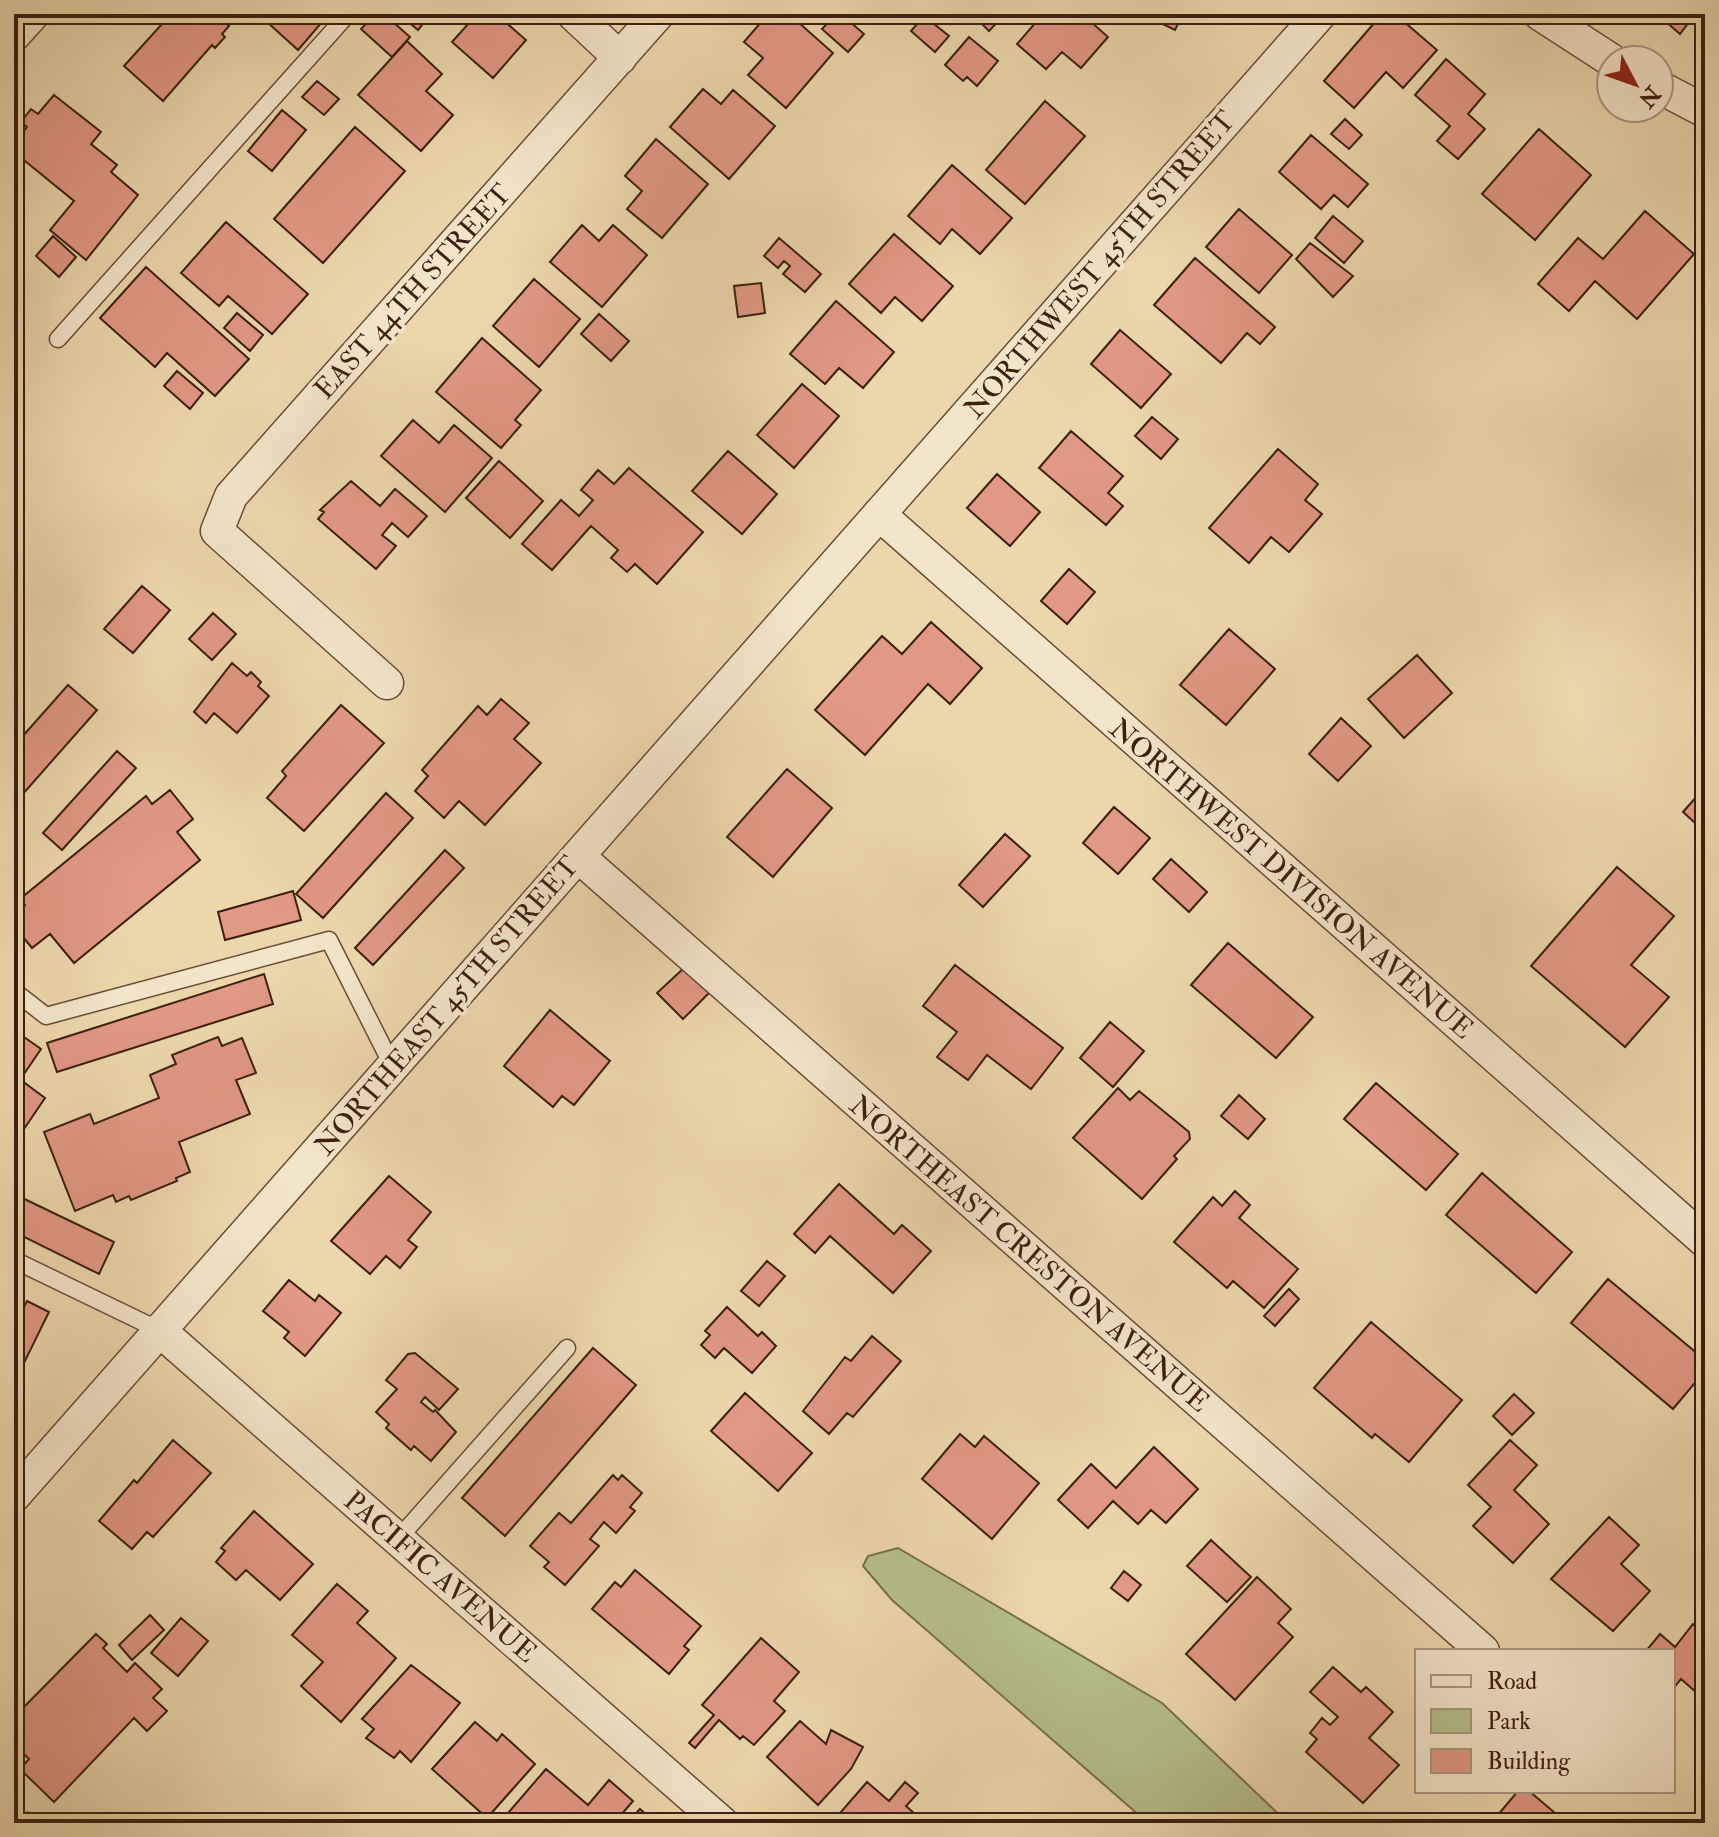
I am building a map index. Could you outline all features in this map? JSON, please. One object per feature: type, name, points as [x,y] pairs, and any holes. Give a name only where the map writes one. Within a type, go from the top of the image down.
[{"type":"street","points":[[14,35],[33,14]]},
{"type":"street","points":[[573,14],[620,58]]},
{"type":"street","name":"EAST 44TH STREET","points":[[387,683],[217,531],[231,496],[658,14]]},
{"type":"street","name":"NORTHWEST 45TH STREET","points":[[879,514],[1320,14]]},
{"type":"street","points":[[1540,14],[1595,50]]},
{"type":"street","points":[[1675,95],[1705,111]]},
{"type":"street","name":"NORTHEAST 45TH STREET","points":[[14,1496],[879,514]]},
{"type":"street","name":"NORTHWEST DIVISION AVENUE","points":[[879,514],[1705,1241]]},
{"type":"street","name":"NORTHEAST CRESTON AVENUE","points":[[578,856],[1481,1649]]},
{"type":"street","name":"PACIFIC AVENUE","points":[[159,1330],[722,1823]]},
{"type":"lane","points":[[58,339],[348,14]]},
{"type":"lane","points":[[14,991],[46,1016],[329,940],[392,1065]]},
{"type":"lane","points":[[14,1260],[159,1330]]},
{"type":"lane","points":[[398,1539],[567,1348]]},
{"type":"path","points":[[14,1799],[35,1823]]},
{"type":"green space","points":[[898,1548],[1162,1703],[1288,1823],[1148,1823],[892,1600],[863,1566],[868,1556]]},
{"type":"building","points":[[171,14],[216,14],[229,26],[222,34],[225,37],[215,48],[212,45],[163,101],[124,66]]},
{"type":"building","points":[[275,14],[329,14],[298,50],[267,22]]},
{"type":"building","points":[[375,14],[384,14],[410,37],[392,57],[361,29]]},
{"type":"building","points":[[399,14],[431,14],[418,30]]},
{"type":"building","points":[[477,14],[496,14],[526,40],[493,78],[452,42]]},
{"type":"building","points":[[768,14],[789,14],[833,53],[786,108],[748,75],[763,58],[744,42]]},
{"type":"building","points":[[836,14],[841,14],[864,34],[848,52],[822,29]]},
{"type":"building","points":[[981,14],[1005,14],[989,31],[977,19]]},
{"type":"building","points":[[1043,14],[1082,14],[1108,37],[1081,68],[1062,52],[1046,69],[1017,44]]},
{"type":"building","points":[[1142,14],[1183,14],[1175,30]]},
{"type":"building","points":[[1382,14],[1395,14],[1437,50],[1403,88],[1386,72],[1354,108],[1324,81]]},
{"type":"building","points":[[1657,14],[1705,14],[1705,29],[1692,18],[1680,34]]},
{"type":"building","points":[[924,16],[949,36],[935,52],[911,31]]},
{"type":"building","points":[[969,37],[998,61],[977,86],[967,77],[963,81],[945,65]]},
{"type":"building","points":[[407,41],[442,74],[426,91],[453,115],[421,151],[358,95]]},
{"type":"building","points":[[1446,59],[1485,94],[1468,114],[1485,129],[1458,159],[1437,141],[1450,126],[1415,95]]},
{"type":"building","points":[[317,81],[339,99],[324,115],[302,97]]},
{"type":"building","points":[[703,89],[721,104],[733,90],[775,126],[729,179],[670,127]]},
{"type":"building","points":[[54,95],[101,132],[91,144],[117,165],[111,172],[138,195],[86,260],[50,230],[74,201],[14,152],[14,144],[27,127],[21,122],[31,109],[38,114]]},
{"type":"building","points":[[1045,101],[1085,136],[1025,204],[986,170]]},
{"type":"building","points":[[282,110],[306,130],[272,171],[248,151]]},
{"type":"building","points":[[1345,119],[1362,135],[1349,149],[1331,134]]},
{"type":"building","points":[[355,127],[405,171],[323,263],[274,219]]},
{"type":"building","points":[[1539,129],[1591,175],[1535,240],[1482,194]]},
{"type":"building","points":[[1311,135],[1368,184],[1348,207],[1334,195],[1321,209],[1279,172]]},
{"type":"building","points":[[656,139],[708,184],[662,238],[627,209],[642,191],[625,176]]},
{"type":"building","points":[[952,165],[1012,218],[980,254],[952,229],[940,244],[908,216]]},
{"type":"building","points":[[1239,209],[1292,255],[1259,293],[1206,247]]},
{"type":"building","points":[[1645,211],[1694,254],[1637,319],[1595,281],[1569,311],[1538,284],[1578,238],[1603,259]]},
{"type":"building","points":[[1333,216],[1363,241],[1344,263],[1315,238]]},
{"type":"building","points":[[226,222],[308,294],[272,334],[228,296],[219,306],[181,273]]},
{"type":"building","points":[[582,225],[599,241],[613,225],[647,255],[602,307],[550,262]]},
{"type":"building","points":[[894,234],[953,286],[922,321],[895,297],[881,313],[849,284]]},
{"type":"building","points":[[53,236],[76,257],[59,277],[36,256]]},
{"type":"building","points":[[779,238],[821,274],[805,292],[783,274],[790,266],[784,261],[778,268],[764,256]]},
{"type":"building","points":[[1310,243],[1353,276],[1333,297],[1296,259]]},
{"type":"building","points":[[1195,258],[1275,327],[1260,344],[1247,333],[1221,363],[1154,305]]},
{"type":"building","points":[[146,267],[249,359],[215,396],[167,353],[155,367],[100,318]]},
{"type":"building","points":[[534,279],[580,319],[539,367],[493,326]]},
{"type":"building","points":[[761,283],[765,313],[738,317],[734,286]]},
{"type":"building","points":[[836,301],[894,352],[863,388],[839,368],[825,384],[790,354]]},
{"type":"building","points":[[237,313],[263,335],[250,351],[224,328]]},
{"type":"building","points":[[599,314],[629,341],[611,361],[581,334]]},
{"type":"building","points":[[1120,330],[1171,374],[1141,408],[1091,364]]},
{"type":"building","points":[[482,338],[541,390],[515,420],[521,425],[501,448],[436,392]]},
{"type":"building","points":[[177,371],[203,393],[190,409],[164,386]]},
{"type":"building","points":[[802,384],[839,416],[794,468],[757,435]]},
{"type":"building","points":[[1152,417],[1178,439],[1161,459],[1135,436]]},
{"type":"building","points":[[413,420],[439,443],[454,425],[492,458],[445,512],[381,456]]},
{"type":"building","points":[[1071,431],[1123,476],[1108,493],[1123,506],[1106,525],[1039,468]]},
{"type":"building","points":[[1278,449],[1318,484],[1305,500],[1322,514],[1289,552],[1271,537],[1249,563],[1209,528]]},
{"type":"building","points":[[728,451],[777,494],[742,534],[692,491]]},
{"type":"building","points":[[499,461],[543,501],[510,538],[466,498]]},
{"type":"building","points":[[629,468],[703,532],[657,584],[635,564],[627,572],[611,558],[618,550],[591,526],[552,570],[522,544],[561,500],[579,516],[593,500],[581,490],[598,470],[614,484]]},
{"type":"building","points":[[997,474],[1040,512],[1010,546],[967,508]]},
{"type":"building","points":[[351,481],[380,506],[395,489],[427,516],[408,537],[392,523],[382,535],[396,546],[376,569],[318,519],[324,512],[320,510]]},
{"type":"building","points":[[1069,569],[1095,592],[1067,624],[1041,601]]},
{"type":"building","points":[[142,586],[170,610],[133,653],[104,629]]},
{"type":"building","points":[[213,613],[236,634],[212,660],[189,639]]},
{"type":"building","points":[[931,622],[982,668],[950,704],[928,684],[865,755],[815,710],[882,636],[902,654]]},
{"type":"building","points":[[1229,629],[1275,669],[1226,725],[1180,685]]},
{"type":"building","points":[[1417,655],[1452,693],[1404,738],[1368,699]]},
{"type":"building","points":[[232,663],[247,676],[251,672],[261,682],[258,686],[269,696],[237,733],[214,713],[206,723],[194,712]]},
{"type":"building","points":[[68,685],[97,710],[14,804],[14,746]]},
{"type":"building","points":[[501,699],[529,723],[514,739],[541,763],[485,825],[459,801],[444,818],[415,791],[428,776],[422,770],[478,706],[487,715]]},
{"type":"building","points":[[341,705],[384,743],[304,831],[267,798],[286,776],[282,771]]},
{"type":"building","points":[[1341,718],[1371,746],[1338,781],[1309,754]]},
{"type":"building","points":[[117,751],[136,768],[62,850],[43,833]]},
{"type":"building","points":[[787,769],[832,808],[773,877],[727,837]]},
{"type":"building","points":[[1705,787],[1705,832],[1683,812]]},
{"type":"building","points":[[170,790],[193,819],[177,832],[200,860],[74,963],[50,934],[32,948],[14,926],[14,914],[25,905],[20,899],[146,796],[152,804]]},
{"type":"building","points":[[386,793],[413,818],[323,918],[296,894]]},
{"type":"building","points":[[1114,807],[1150,838],[1118,874],[1083,843]]},
{"type":"building","points":[[1005,834],[1030,856],[983,907],[959,885]]},
{"type":"building","points":[[445,850],[464,868],[373,965],[355,948]]},
{"type":"building","points":[[1171,859],[1207,892],[1189,912],[1153,879]]},
{"type":"building","points":[[1617,867],[1674,916],[1631,965],[1669,997],[1625,1047],[1531,966]]},
{"type":"building","points":[[293,891],[301,920],[225,940],[218,912]]},
{"type":"building","points":[[1228,943],[1313,1017],[1276,1058],[1191,985]]},
{"type":"building","points":[[955,965],[1063,1048],[1031,1089],[987,1055],[968,1080],[937,1057],[957,1032],[923,1006]]},
{"type":"building","points":[[684,968],[709,993],[683,1019],[657,993]]},
{"type":"building","points":[[264,974],[273,1004],[57,1072],[47,1043]]},
{"type":"building","points":[[550,1010],[610,1061],[574,1105],[562,1096],[553,1107],[504,1066]]},
{"type":"building","points":[[1110,1022],[1144,1051],[1113,1087],[1080,1058]]},
{"type":"building","points":[[14,1030],[41,1049],[24,1074],[14,1068]]},
{"type":"building","points":[[218,1037],[222,1046],[242,1038],[256,1073],[236,1080],[250,1114],[179,1142],[190,1172],[176,1178],[177,1181],[131,1200],[129,1196],[116,1202],[113,1195],[75,1211],[44,1132],[90,1114],[94,1124],[159,1098],[150,1075],[176,1064],[172,1055]]},
{"type":"building","points":[[14,1075],[45,1098],[24,1129],[24,1135],[14,1144]]},
{"type":"building","points":[[1376,1083],[1458,1154],[1426,1190],[1344,1119]]},
{"type":"building","points":[[1118,1088],[1130,1100],[1139,1091],[1189,1132],[1190,1139],[1174,1156],[1177,1159],[1142,1199],[1073,1138]]},
{"type":"building","points":[[1239,1095],[1265,1119],[1248,1139],[1221,1116]]},
{"type":"building","points":[[1482,1173],[1572,1252],[1536,1293],[1446,1215]]},
{"type":"building","points":[[389,1176],[431,1212],[408,1240],[417,1247],[400,1268],[386,1256],[370,1274],[331,1241]]},
{"type":"building","points":[[839,1184],[894,1234],[902,1225],[931,1251],[893,1293],[830,1236],[815,1253],[794,1234]]},
{"type":"building","points":[[1235,1191],[1250,1205],[1239,1218],[1298,1269],[1264,1308],[1233,1281],[1227,1288],[1174,1242],[1213,1197],[1222,1206]]},
{"type":"building","points":[[14,1194],[114,1242],[99,1274],[14,1232]]},
{"type":"building","points":[[767,1261],[785,1276],[759,1306],[741,1291]]},
{"type":"building","points":[[1608,1279],[1705,1360],[1705,1371],[1673,1409],[1571,1323]]},
{"type":"building","points":[[289,1280],[315,1301],[319,1295],[341,1313],[305,1356],[284,1338],[289,1332],[263,1311]]},
{"type":"building","points":[[1289,1289],[1299,1299],[1275,1326],[1264,1316]]},
{"type":"building","points":[[27,1301],[49,1312],[22,1367],[14,1363],[14,1326]]},
{"type":"building","points":[[727,1307],[758,1336],[762,1332],[776,1346],[752,1373],[724,1348],[715,1358],[701,1345],[710,1335],[705,1331]]},
{"type":"building","points":[[1371,1322],[1462,1400],[1409,1462],[1375,1434],[1372,1438],[1314,1388]]},
{"type":"building","points":[[872,1336],[901,1361],[853,1417],[847,1413],[829,1434],[803,1411],[845,1357],[851,1361]]},
{"type":"building","points":[[593,1348],[636,1385],[505,1536],[462,1498]]},
{"type":"building","points":[[415,1353],[458,1389],[439,1410],[425,1397],[421,1402],[433,1412],[435,1410],[456,1432],[431,1461],[414,1446],[411,1450],[386,1428],[389,1424],[376,1412],[397,1389],[386,1380],[408,1354]]},
{"type":"building","points":[[745,1393],[812,1453],[778,1491],[711,1431]]},
{"type":"building","points":[[1514,1394],[1534,1413],[1512,1435],[1493,1416]]},
{"type":"building","points":[[960,1434],[975,1447],[984,1436],[1039,1483],[992,1539],[922,1479]]},
{"type":"building","points":[[173,1440],[211,1473],[153,1537],[147,1532],[132,1549],[99,1521],[134,1480],[137,1483]]},
{"type":"building","points":[[1510,1440],[1537,1465],[1514,1490],[1549,1524],[1513,1563],[1473,1526],[1491,1507],[1468,1485]]},
{"type":"building","points":[[1154,1447],[1198,1489],[1166,1523],[1151,1510],[1138,1524],[1113,1501],[1088,1528],[1058,1500],[1091,1464],[1116,1488]]},
{"type":"building","points":[[613,1475],[618,1480],[622,1475],[642,1493],[630,1507],[635,1511],[616,1533],[604,1522],[590,1539],[599,1546],[565,1585],[544,1567],[549,1562],[530,1546],[559,1513],[571,1523]]},
{"type":"building","points":[[254,1511],[313,1564],[280,1600],[246,1570],[236,1580],[216,1562],[225,1551],[221,1548]]},
{"type":"building","points":[[1609,1517],[1639,1545],[1621,1564],[1650,1591],[1613,1631],[1551,1579]]},
{"type":"building","points":[[1211,1540],[1251,1577],[1227,1602],[1187,1566]]},
{"type":"building","points":[[635,1570],[701,1626],[684,1646],[689,1650],[669,1674],[592,1609],[615,1582],[621,1587]]},
{"type":"building","points":[[1124,1571],[1141,1585],[1128,1601],[1111,1588]]},
{"type":"building","points":[[1257,1577],[1291,1609],[1278,1623],[1293,1637],[1235,1700],[1186,1654]]},
{"type":"building","points":[[337,1584],[368,1611],[357,1623],[396,1658],[341,1722],[301,1686],[323,1662],[292,1635]]},
{"type":"building","points":[[150,1615],[164,1630],[132,1660],[119,1645]]},
{"type":"building","points":[[181,1618],[208,1641],[178,1676],[151,1653]]},
{"type":"building","points":[[1693,1624],[1705,1634],[1705,1700],[1681,1679],[1675,1686],[1675,1649],[1648,1649],[1660,1634],[1675,1647]]},
{"type":"building","points":[[96,1634],[107,1644],[103,1648],[127,1672],[135,1663],[162,1689],[153,1698],[167,1711],[147,1731],[134,1718],[54,1802],[20,1769],[29,1759],[14,1744],[14,1705],[20,1711]]},
{"type":"building","points":[[761,1638],[799,1672],[774,1701],[785,1711],[754,1745],[743,1736],[740,1739],[719,1720],[695,1748],[689,1743],[714,1715],[702,1705]]},
{"type":"building","points":[[411,1665],[460,1703],[411,1762],[400,1751],[394,1758],[366,1738],[374,1729],[362,1719]]},
{"type":"building","points":[[1333,1667],[1361,1692],[1366,1687],[1393,1712],[1369,1738],[1399,1765],[1363,1803],[1306,1752],[1317,1739],[1310,1733],[1322,1718],[1330,1725],[1338,1717],[1310,1692]]},
{"type":"building","points":[[800,1721],[826,1744],[831,1730],[863,1747],[851,1769],[818,1805],[767,1757]]},
{"type":"building","points":[[475,1722],[497,1741],[502,1734],[535,1764],[487,1818],[432,1769]]},
{"type":"building","points":[[546,1769],[588,1805],[609,1780],[633,1801],[614,1823],[520,1823],[508,1813]]},
{"type":"building","points":[[867,1782],[889,1801],[905,1782],[918,1793],[906,1806],[924,1822],[837,1823],[834,1820]]},
{"type":"building","points":[[1516,1793],[1531,1793],[1561,1818],[1556,1823],[1491,1823]]},
{"type":"building","points":[[640,1809],[656,1823],[627,1823]]}]
